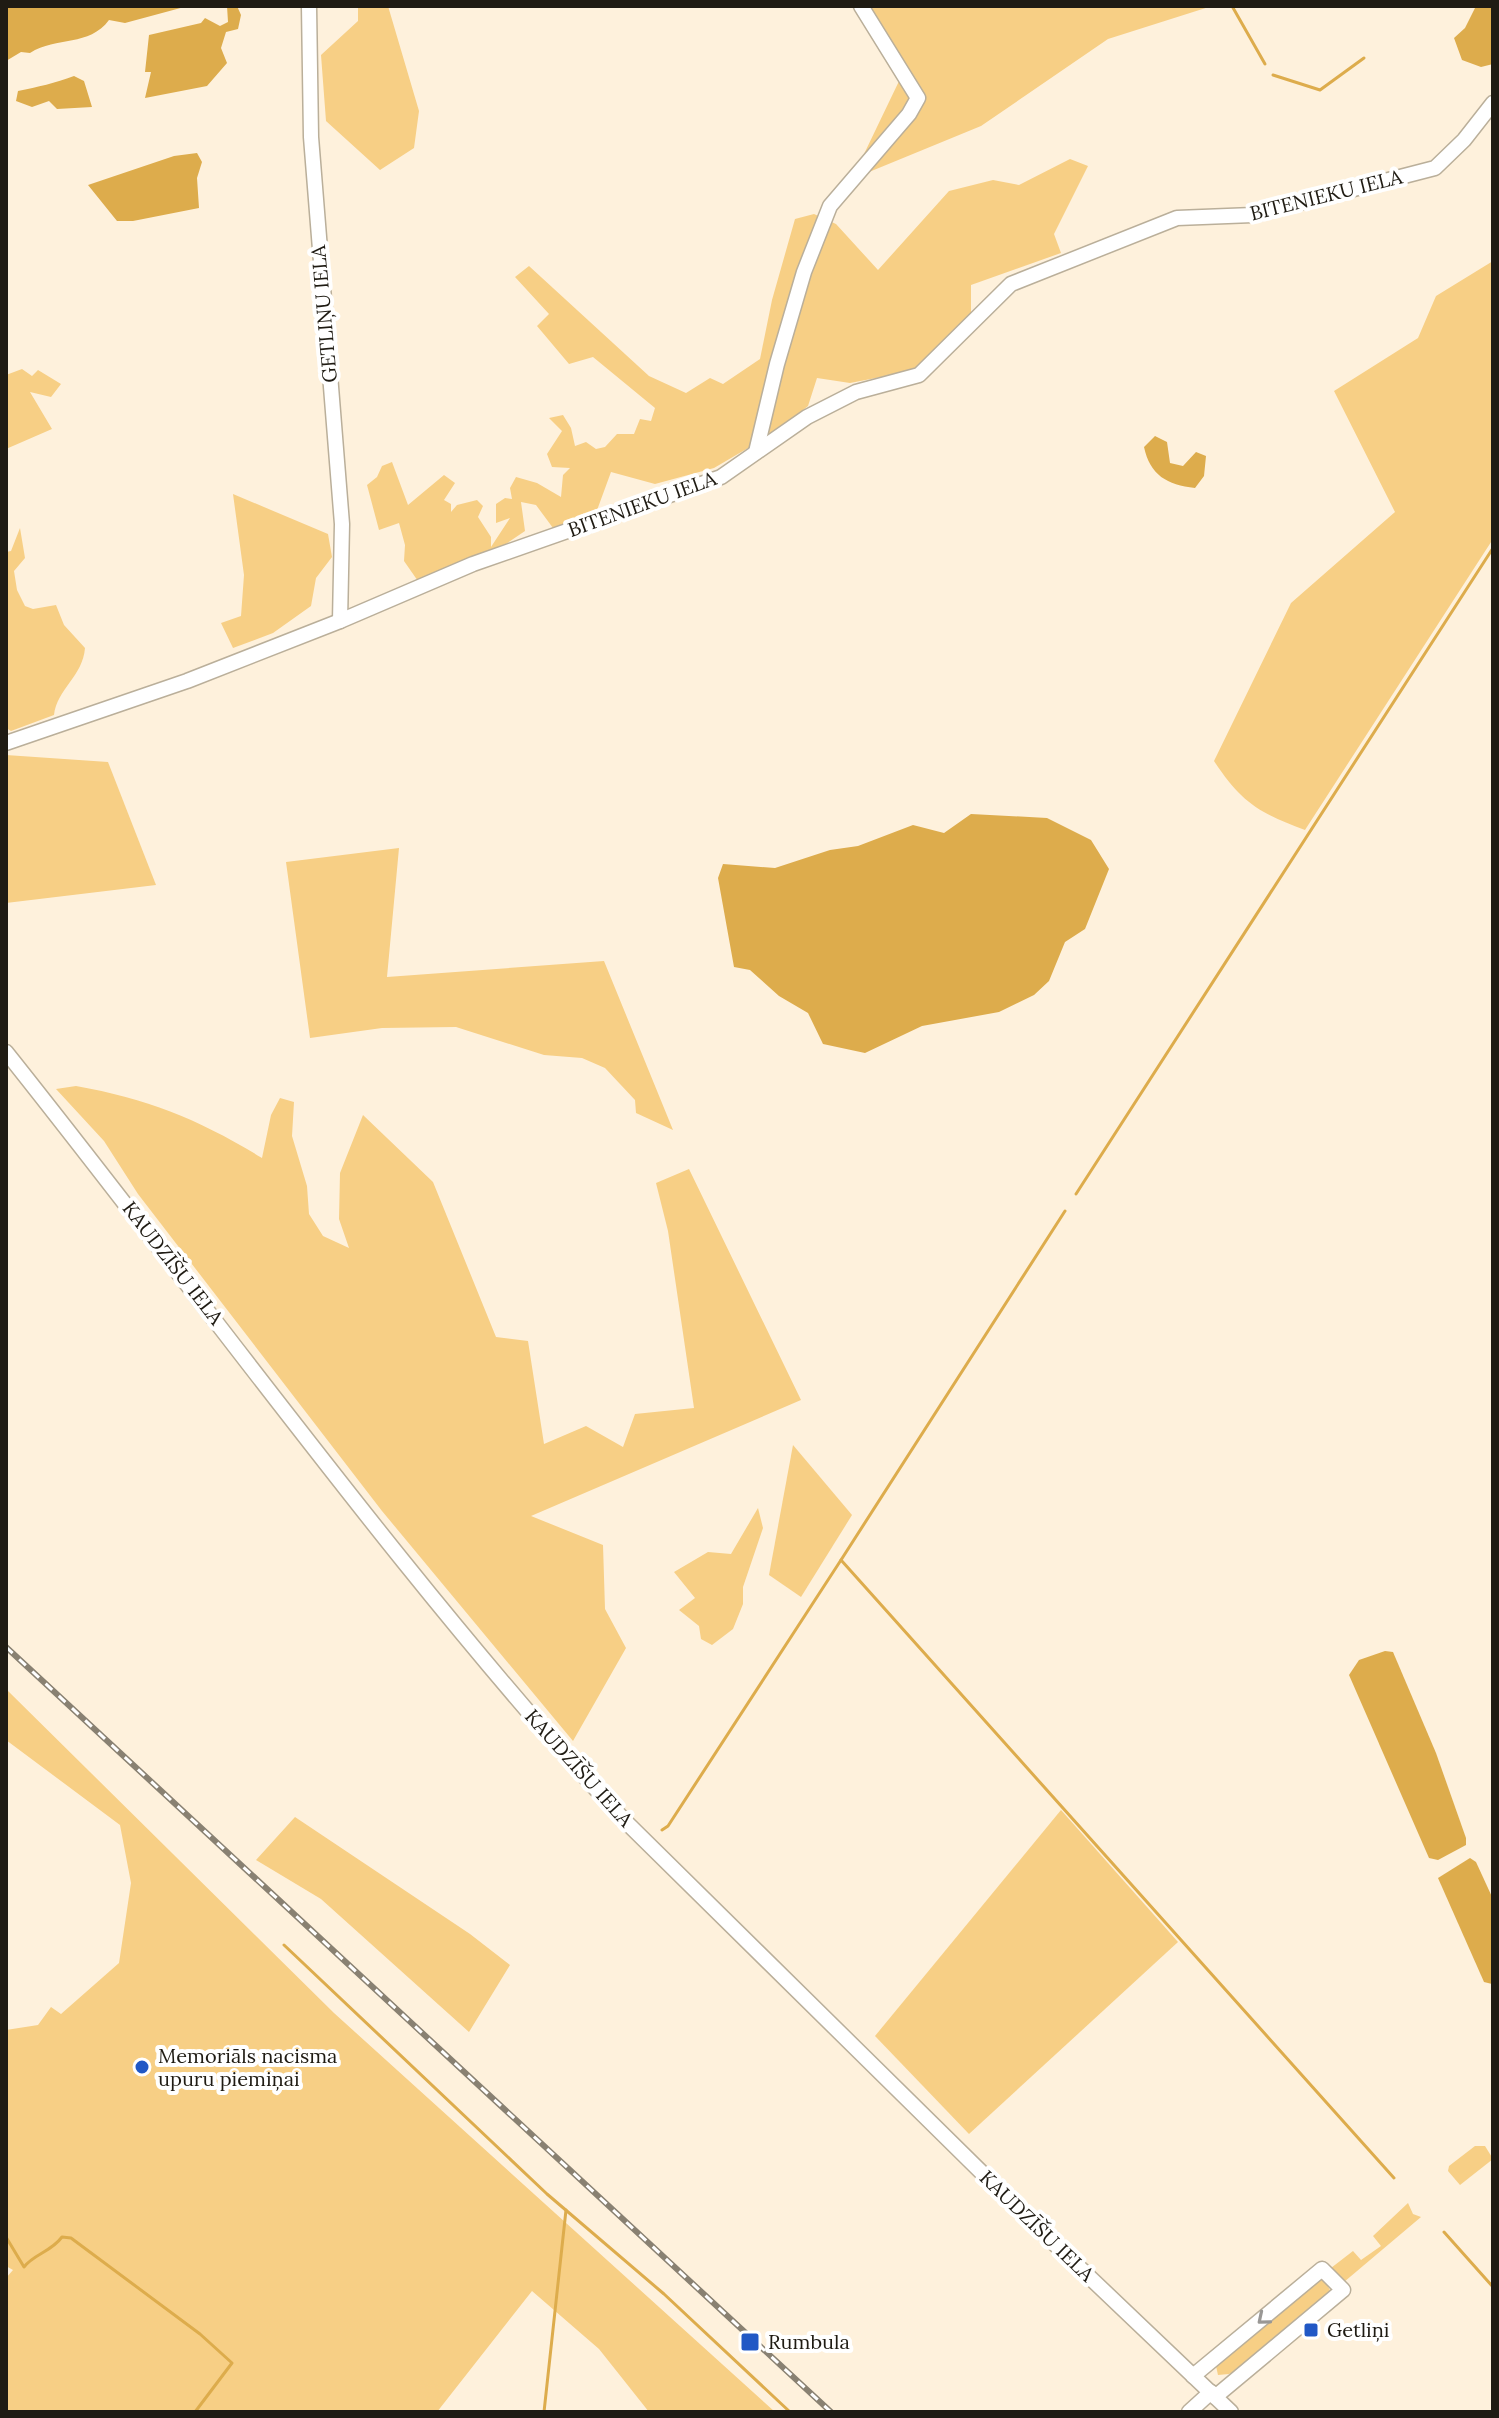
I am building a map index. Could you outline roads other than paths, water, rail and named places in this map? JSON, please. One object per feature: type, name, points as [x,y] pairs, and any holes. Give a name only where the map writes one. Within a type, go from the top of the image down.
[{"type":"street","name":"GETLIŅU IELA","points":[[309,6],[311,137],[342,524],[340,621]]},
{"type":"street","points":[[756,452],[804,272],[830,206],[909,114],[918,98],[861,6]]},
{"type":"street","name":"BITENIEKU IELA","points":[[6,743],[187,681],[473,564],[721,477],[807,417],[856,392],[919,375],[1011,284],[1177,218],[1253,215],[1435,168],[1464,140],[1493,103]]},
{"type":"street","name":"KAUDZĪŠU IELA","points":[[6,1052],[412,1573],[575,1766],[770,1964],[1231,2412]]},
{"type":"street","points":[[1189,2412],[1343,2290],[1322,2269],[1193,2376]]},
{"type":"waterway","points":[[1232,6],[1265,64]]},
{"type":"waterway","points":[[1273,75],[1320,90],[1364,58]]},
{"type":"waterway","points":[[1076,1194],[1493,548]]},
{"type":"waterway","points":[[1065,1211],[841,1560],[1394,2178]]},
{"type":"waterway","points":[[662,1830],[668,1826],[841,1560]]},
{"type":"waterway","points":[[284,1945],[547,2194],[664,2294],[790,2412]]},
{"type":"waterway","points":[[544,2412],[566,2210]]},
{"type":"waterway","points":[[1444,2232],[1493,2287]]},
{"type":"waterway","points":[[6,2237],[24,2267],[62,2237],[71,2238],[200,2334],[232,2363],[195,2412]]},
{"type":"railway","points":[[6,1647],[831,2412]]},
{"type":"place","name":"Memoriāls nacisma upuru piemiņai","points":[[142,2067]]},
{"type":"place","name":"Getliņi","points":[[1311,2330]]},
{"type":"place","name":"Rumbula","points":[[750,2342]]}]
